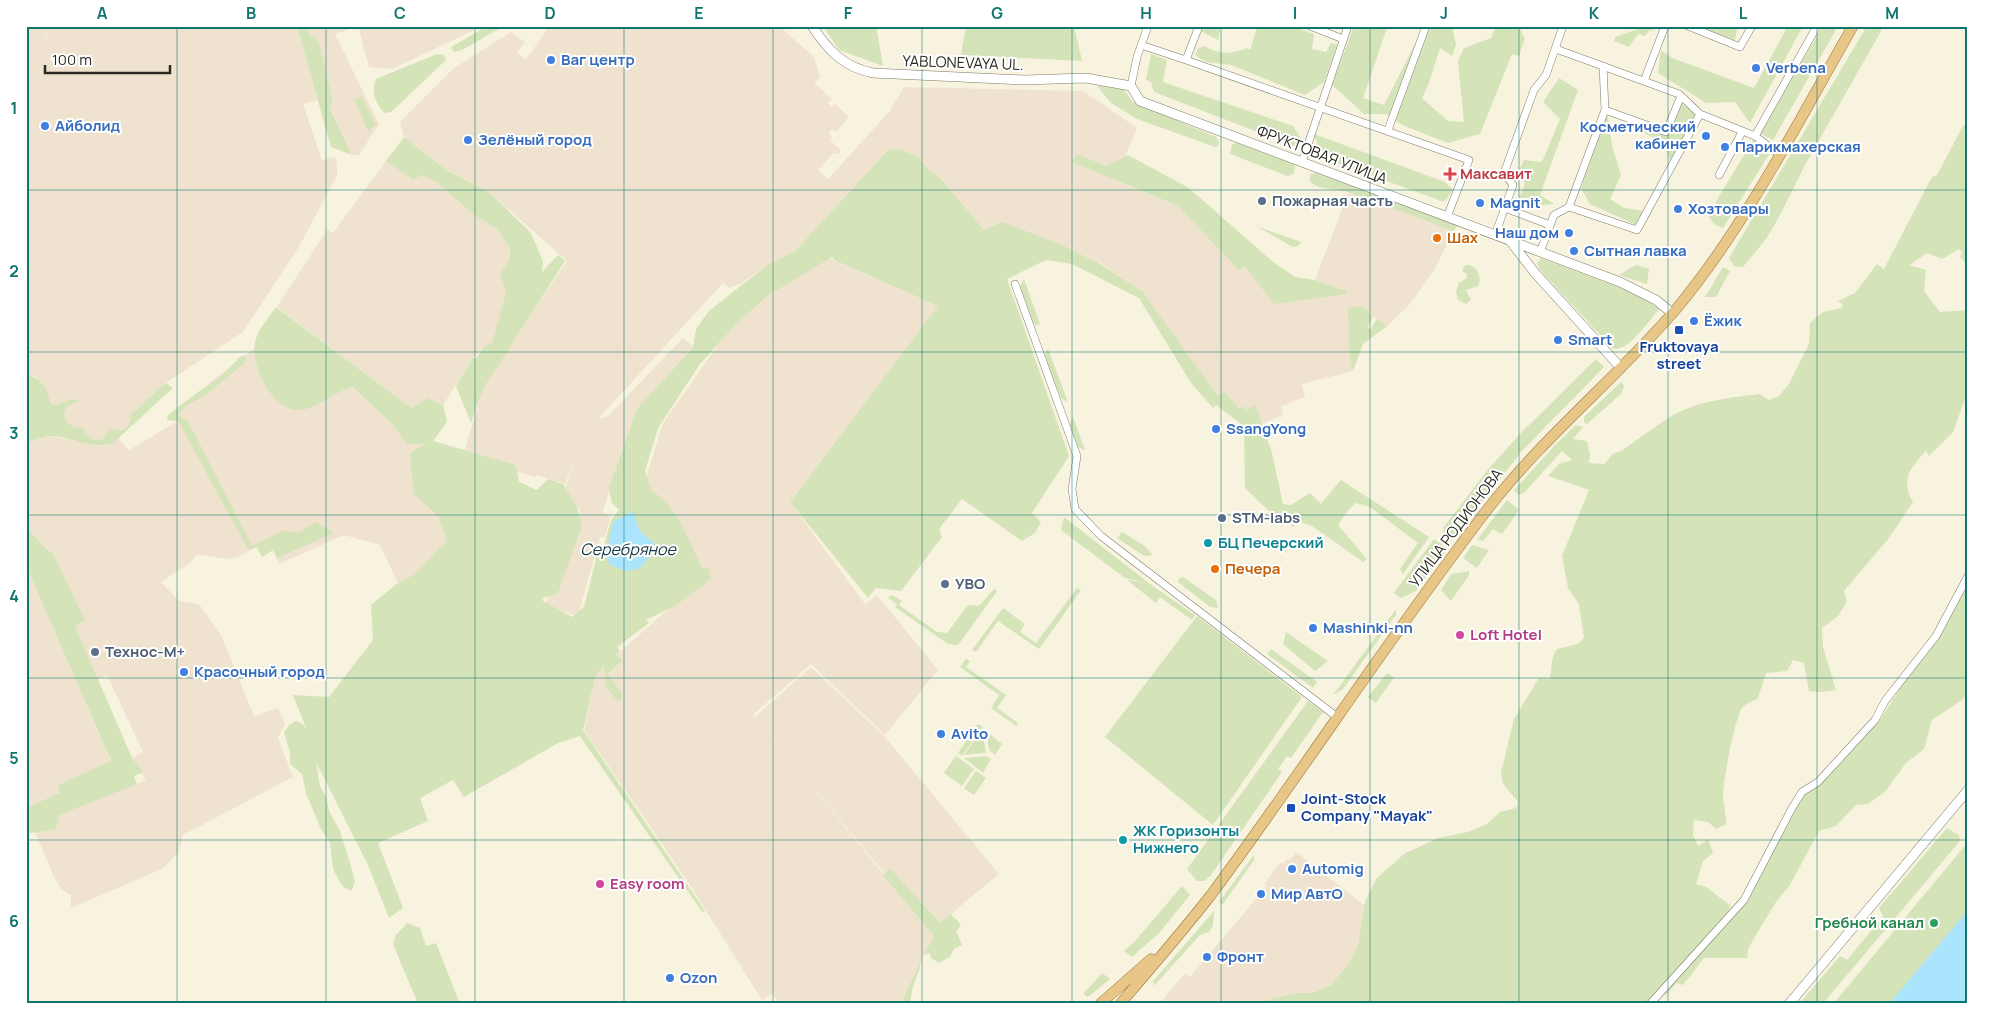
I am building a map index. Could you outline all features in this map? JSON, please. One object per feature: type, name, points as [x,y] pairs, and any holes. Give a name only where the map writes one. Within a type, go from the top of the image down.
[{"type":"main road","name":"УЛИЦА РОДИОНОВА","points":[[1120,1004],[1176,938],[1245,848],[1337,717],[1502,490],[1562,424],[1672,313],[1715,258],[1779,154],[1853,26]]},
{"type":"main road","name":"УЛИЦА РОДИОНОВА","points":[[1100,1004],[1176,938]]},
{"type":"street","name":"YABLONEVAYA UL.","points":[[812,26],[826,46],[838,58],[857,70],[873,73],[1024,80],[1086,78],[1131,86]]},
{"type":"street","points":[[1131,86],[1141,45],[1148,26]]},
{"type":"street","points":[[1186,60],[1199,26]]},
{"type":"street","points":[[1310,26],[1343,39]]},
{"type":"street","points":[[1302,162],[1348,26]]},
{"type":"street","points":[[1388,130],[1426,26]]},
{"type":"street","points":[[1494,235],[1513,185],[1504,173],[1534,90],[1546,75],[1563,26]]},
{"type":"street","points":[[1644,81],[1665,26]]},
{"type":"street","points":[[1688,26],[1740,47],[1752,26]]},
{"type":"street","points":[[1755,136],[1817,26]]},
{"type":"street","points":[[1141,45],[1321,106],[1469,160],[1447,217]]},
{"type":"street","points":[[1556,49],[1681,96],[1700,114],[1755,136],[1779,154]]},
{"type":"street","points":[[1530,267],[1534,257],[1540,252],[1554,215],[1569,207],[1605,110],[1602,66]]},
{"type":"street","name":"ФРУКТОВАЯ УЛИЦА","points":[[1131,86],[1140,101],[1639,291],[1656,300],[1672,313]]},
{"type":"street","points":[[1605,110],[1666,132],[1681,96]]},
{"type":"street","points":[[1569,207],[1636,230],[1700,114]]},
{"type":"street","points":[[1719,175],[1742,132]]},
{"type":"street","points":[[1505,208],[1550,225]]},
{"type":"street","points":[[1511,241],[1530,267],[1620,367]]},
{"type":"street","points":[[1015,284],[1077,456],[1072,489],[1075,509],[1085,522],[1101,536],[1337,717]]},
{"type":"street","points":[[1650,1004],[1744,900],[1802,792],[1818,782],[1876,720],[1885,701],[1936,636],[1968,576]]},
{"type":"street","points":[[1789,1004],[1968,790]]},
{"type":"shaded area","points":[[26,26],[43,26],[51,49],[44,26],[297,26],[318,100],[303,104],[322,161],[331,157],[336,158],[337,175],[300,245],[243,332],[161,386],[150,395],[146,403],[131,413],[129,424],[122,431],[108,434],[103,439],[94,440],[66,422],[64,414],[66,407],[78,400],[73,399],[55,405],[50,403],[37,378],[26,373]]},
{"type":"shaded area","points":[[307,26],[349,26],[350,29],[335,34],[379,124],[359,155],[352,155],[329,105],[333,102],[321,49]]},
{"type":"shaded area","points":[[358,26],[483,26],[392,69],[369,67]]},
{"type":"shaded area","points":[[550,26],[783,26],[781,28],[814,57],[820,77],[814,83],[832,99],[828,103],[832,107],[835,104],[849,117],[836,132],[832,129],[829,133],[832,137],[830,140],[841,150],[837,155],[834,153],[818,170],[828,179],[889,112],[904,87],[1083,91],[1137,128],[1125,156],[1119,182],[1178,206],[1212,236],[1239,269],[1244,266],[1346,291],[1315,280],[1349,191],[1453,231],[1435,269],[1410,304],[1387,326],[1370,315],[1363,306],[1351,349],[1350,358],[1353,371],[1302,384],[1305,397],[1281,406],[1283,415],[1261,424],[1224,406],[1142,292],[1102,264],[1062,245],[1036,236],[984,230],[941,179],[929,170],[917,156],[888,150],[794,252],[767,265],[742,283],[729,288],[723,283],[598,419],[607,417],[683,338],[693,346],[637,410],[602,513],[611,515],[605,537],[600,537],[578,616],[545,605],[581,512],[565,490],[576,454],[565,484],[537,475],[536,477],[517,472],[516,465],[465,450],[483,386],[567,261],[489,192],[448,171],[404,137],[400,122],[453,69],[473,56],[511,32],[525,42],[517,53],[526,59]]},
{"type":"shaded area","points":[[386,161],[413,180],[422,175],[436,182],[474,215],[497,229],[510,248],[510,259],[500,273],[507,295],[492,343],[484,346],[473,358],[443,405],[428,398],[411,408],[277,307],[327,230],[333,233]]},
{"type":"shaded area","points":[[826,257],[938,306],[790,502],[865,604],[877,595],[938,670],[885,735],[811,664],[753,715],[766,729],[755,717],[811,667],[885,737],[999,874],[940,923],[890,868],[884,873],[766,730],[934,936],[902,999],[906,1001],[905,1004],[781,1004],[772,994],[762,1000],[688,882],[584,730],[596,673],[707,575],[644,484],[663,423],[751,298]]},
{"type":"shaded area","points":[[255,348],[262,382],[320,404],[341,389],[353,387],[394,426],[407,445],[431,443],[438,516],[448,540],[415,574],[398,583],[380,545],[344,535],[279,564],[273,550],[262,557],[257,547],[238,557],[225,559],[197,554],[191,562],[161,582],[179,601],[199,604],[221,635],[254,716],[278,708],[285,724],[278,738],[293,777],[183,835],[179,852],[162,869],[71,908],[71,895],[61,889],[54,877],[26,811],[26,566],[111,762],[58,785],[122,764],[133,786],[146,780],[132,758],[143,752],[107,675],[98,679],[74,626],[85,620],[53,554],[41,544],[26,526],[26,442],[50,436],[104,446],[118,438],[129,450],[178,421],[173,411]]},
{"type":"shaded area","points":[[1296,852],[1364,905],[1358,946],[1348,964],[1331,985],[1312,993],[1297,993],[1272,999],[1264,1004],[1159,1004],[1185,973],[1190,977],[1267,886],[1265,883],[1280,862],[1283,864],[1287,859],[1290,860]]},
{"type":"green space","points":[[297,26],[307,26],[311,37],[315,36],[321,49],[333,102],[329,106],[352,155],[331,147]]},
{"type":"green space","points":[[487,26],[504,26],[462,50],[454,52],[451,47]]},
{"type":"green space","points":[[823,26],[876,26],[883,66],[839,50]]},
{"type":"green space","points":[[966,26],[1074,26],[1082,61],[961,55]]},
{"type":"green space","points":[[1203,26],[1221,26],[1218,40],[1201,31]]},
{"type":"green space","points":[[1254,26],[1302,26],[1302,30],[1314,34],[1312,49],[1326,52],[1331,43],[1337,45],[1324,82],[1305,95],[1231,65],[1206,62],[1195,55],[1198,48],[1204,46],[1226,53],[1247,48],[1250,50],[1257,28]]},
{"type":"green space","points":[[1354,26],[1395,26],[1394,29],[1387,28],[1363,98],[1384,105],[1424,26],[1452,26],[1456,45],[1452,56],[1440,48],[1429,83],[1422,98],[1448,121],[1464,122],[1458,61],[1464,48],[1491,38],[1495,29],[1490,26],[1518,26],[1525,38],[1519,56],[1512,54],[1480,134],[1448,143],[1404,126],[1386,114],[1364,114],[1332,85]]},
{"type":"green space","points":[[1647,26],[1655,26],[1653,31],[1650,30],[1645,36],[1638,34],[1629,47],[1614,41],[1615,37]]},
{"type":"green space","points":[[1697,26],[1737,28],[1735,40]]},
{"type":"green space","points":[[1788,26],[1803,26],[1750,123],[1735,102],[1706,103],[1658,73],[1661,50],[1672,58],[1754,88]]},
{"type":"green space","points":[[1823,26],[1838,26],[1773,140],[1760,133]]},
{"type":"green space","points":[[1867,26],[1884,26],[1805,165],[1766,239],[1743,267],[1734,266],[1729,258]]},
{"type":"green space","points":[[437,54],[444,55],[446,60],[391,112],[384,113],[375,97],[376,79]]},
{"type":"green space","points":[[1151,54],[1167,60],[1163,82],[1293,126],[1302,140],[1302,149],[1154,92],[1151,82],[1146,80]]},
{"type":"green space","points":[[1559,78],[1578,90],[1540,195],[1554,204],[1524,206],[1519,198],[1525,184],[1519,170],[1524,160],[1542,162],[1560,119],[1543,102]]},
{"type":"green space","points":[[1097,86],[1123,88],[1133,102],[1216,137],[1219,142],[1218,146],[1215,147],[1137,119],[1111,103]]},
{"type":"green space","points":[[362,97],[376,124],[368,132],[355,100]]},
{"type":"green space","points":[[1678,101],[1695,114],[1671,161],[1662,142],[1630,126],[1628,121],[1670,129]]},
{"type":"green space","points":[[1607,114],[1612,146],[1621,175],[1610,199],[1624,208],[1652,212],[1643,228],[1590,204],[1581,188]]},
{"type":"green space","points":[[1968,123],[1968,265],[1960,257],[1962,252],[1959,249],[1942,259],[1927,253],[1909,265],[1926,270],[1924,291],[1940,312],[1968,310],[1968,391],[1953,432],[1929,456],[1926,451],[1911,469],[1907,487],[1913,502],[1889,538],[1844,591],[1847,601],[1838,616],[1822,628],[1823,647],[1836,690],[1809,691],[1804,663],[1793,660],[1787,671],[1766,673],[1758,698],[1742,708],[1733,737],[1725,780],[1723,798],[1726,824],[1716,829],[1708,822],[1694,820],[1693,835],[1698,846],[1708,839],[1713,853],[1703,861],[1696,884],[1706,887],[1731,906],[1723,919],[1733,917],[1793,809],[1804,795],[1817,787],[1882,717],[1968,580],[1968,693],[1962,700],[1932,720],[1924,749],[1906,763],[1885,792],[1868,804],[1856,805],[1836,826],[1819,831],[1790,885],[1776,902],[1753,940],[1748,949],[1747,958],[1704,958],[1683,985],[1677,983],[1668,993],[1643,1004],[1264,1004],[1271,999],[1297,993],[1312,993],[1331,985],[1348,964],[1358,946],[1364,905],[1377,878],[1404,854],[1438,838],[1468,832],[1487,824],[1500,812],[1516,808],[1518,802],[1503,784],[1501,773],[1514,719],[1539,678],[1549,679],[1553,657],[1557,649],[1578,644],[1584,638],[1579,604],[1568,588],[1562,556],[1589,490],[1548,476],[1559,464],[1572,460],[1562,451],[1524,493],[1519,495],[1514,491],[1516,488],[1576,425],[1583,427],[1573,439],[1587,441],[1590,455],[1589,463],[1605,464],[1612,454],[1621,451],[1659,424],[1683,410],[1711,401],[1731,398],[1760,394],[1768,400],[1779,396],[1789,384],[1809,344],[1810,323],[1823,312],[1841,308],[1843,305],[1838,301],[1855,293],[1877,264],[1884,269],[1932,177],[1937,175],[1963,126]]},
{"type":"green space","points":[[1314,134],[1445,182],[1453,190],[1444,202],[1321,157]]},
{"type":"green space","points":[[404,137],[448,171],[489,192],[531,233],[543,261],[542,272],[558,255],[565,261],[486,384],[471,423],[456,386],[473,358],[476,359],[484,346],[492,343],[506,293],[500,273],[510,259],[510,248],[497,229],[474,215],[436,182],[422,175],[413,180],[386,161]]},
{"type":"green space","points":[[1753,140],[1770,153],[1723,228],[1714,224],[1708,215]]},
{"type":"green space","points":[[1237,143],[1292,163],[1295,165],[1294,173],[1288,176],[1230,154],[1232,144]]},
{"type":"green space","points":[[899,149],[917,156],[929,170],[941,179],[984,230],[1002,222],[1062,245],[1097,262],[1143,292],[1217,395],[1225,392],[1239,409],[1244,406],[1246,411],[1255,405],[1272,453],[1283,504],[1291,505],[1310,493],[1321,504],[1341,480],[1429,537],[1403,574],[1400,569],[1418,543],[1370,507],[1356,503],[1348,510],[1338,525],[1367,559],[1363,562],[1310,525],[1296,521],[1294,527],[1273,515],[1245,488],[1244,431],[1238,426],[1240,423],[1216,405],[1213,408],[1191,383],[1139,298],[1072,264],[1046,260],[1007,279],[1069,456],[1032,513],[1041,522],[1035,533],[1022,541],[962,499],[939,529],[942,537],[901,591],[876,588],[868,598],[790,502],[938,306],[834,260],[832,257],[767,296],[737,323],[700,364],[658,428],[645,471],[651,490],[668,505],[675,515],[702,568],[709,568],[711,579],[675,606],[646,620],[649,623],[617,647],[620,651],[616,655],[622,661],[607,674],[622,693],[622,699],[618,702],[606,686],[604,666],[596,674],[583,730],[705,911],[703,913],[580,736],[558,743],[464,797],[453,780],[420,798],[428,821],[378,843],[403,908],[389,918],[368,865],[316,762],[320,786],[326,797],[329,811],[340,831],[355,882],[351,891],[342,886],[333,869],[330,843],[320,827],[306,793],[302,774],[290,764],[290,752],[284,733],[288,726],[296,721],[302,723],[307,730],[293,695],[329,697],[373,640],[371,605],[398,583],[415,574],[447,540],[438,516],[414,494],[410,453],[427,443],[407,445],[394,426],[353,387],[303,410],[286,407],[269,391],[258,369],[255,346],[259,332],[276,307],[411,408],[428,398],[443,405],[447,422],[433,441],[516,465],[519,482],[537,490],[548,479],[563,484],[577,507],[582,525],[558,593],[543,598],[543,601],[572,617],[584,607],[600,543],[602,553],[611,520],[619,510],[612,503],[609,488],[637,409],[693,347],[696,329],[709,311],[767,265],[794,252],[888,150]],"holes":[[[639,530],[655,544],[607,550]]]},
{"type":"green space","points":[[1077,154],[1106,166],[1128,155],[1189,188],[1273,262],[1295,277],[1315,280],[1346,291],[1347,294],[1274,304],[1245,266],[1239,270],[1178,206],[1072,162]]},
{"type":"green space","points":[[1316,173],[1459,225],[1453,231],[1349,192],[1318,187],[1309,181],[1311,174]]},
{"type":"green space","points":[[1256,226],[1301,242],[1298,246],[1293,247]]},
{"type":"green space","points":[[1541,258],[1639,295],[1659,309],[1632,340],[1620,348],[1613,349],[1540,270],[1537,263]]},
{"type":"green space","points":[[1465,265],[1475,269],[1480,279],[1478,286],[1466,290],[1471,300],[1466,304],[1458,300],[1456,291],[1459,283],[1467,278],[1467,274],[1462,271]]},
{"type":"green space","points":[[1636,265],[1649,269],[1647,284],[1619,275]]},
{"type":"green space","points":[[1723,267],[1730,271],[1716,297],[1705,297]]},
{"type":"green space","points":[[1024,279],[1040,324],[1037,325],[1034,324],[1020,287]]},
{"type":"green space","points":[[1363,306],[1373,317],[1367,327],[1371,329],[1377,319],[1387,326],[1363,344],[1353,371],[1350,358],[1348,308]]},
{"type":"green space","points":[[1048,349],[1068,402],[1061,398],[1044,355]]},
{"type":"green space","points":[[246,355],[244,364],[178,415],[188,421],[252,546],[283,531],[300,532],[315,522],[334,533],[277,558],[273,550],[262,557],[257,547],[248,549],[178,421],[167,420],[168,415],[220,377],[240,357]]},
{"type":"green space","points":[[1596,359],[1604,367],[1522,451],[1455,536],[1444,537],[1443,528],[1486,472],[1519,435]]},
{"type":"green space","points":[[26,373],[36,378],[43,385],[48,393],[50,403],[55,405],[73,399],[80,400],[66,407],[64,414],[66,422],[76,428],[84,427],[85,433],[94,440],[103,439],[110,429],[122,431],[129,424],[131,413],[161,386],[166,383],[173,388],[113,443],[98,445],[50,436],[26,442]]},
{"type":"green space","points":[[1621,382],[1624,386],[1621,394],[1587,424],[1584,422],[1584,417]]},
{"type":"green space","points":[[1073,417],[1085,450],[1078,447],[1070,424]]},
{"type":"green space","points":[[1507,500],[1519,510],[1502,534],[1493,529],[1483,541],[1477,540]]},
{"type":"green space","points":[[1064,517],[1150,584],[1195,615],[1192,620],[1160,597],[1156,603],[1127,580],[1148,583],[1125,578],[1061,530]]},
{"type":"green space","points":[[26,526],[41,544],[53,554],[85,620],[75,626],[132,758],[143,772],[134,776],[137,784],[59,815],[56,829],[26,834],[26,808],[60,793],[58,785],[111,761],[26,566]]},
{"type":"green space","points":[[1122,532],[1143,545],[1153,555],[1144,556],[1117,538]]},
{"type":"green space","points":[[1434,539],[1444,546],[1446,550],[1416,591],[1401,598],[1394,593]]},
{"type":"green space","points":[[1472,545],[1489,550],[1477,568],[1463,558]]},
{"type":"green space","points":[[1469,571],[1469,575],[1451,601],[1441,590],[1451,574]]},
{"type":"green space","points":[[1183,577],[1216,600],[1218,608],[1210,607],[1178,582],[1178,579]]},
{"type":"green space","points":[[1077,588],[1081,590],[1039,649],[998,621],[976,652],[972,650],[1003,608],[1025,624],[1020,632],[1036,643]]},
{"type":"green space","points":[[994,589],[997,591],[958,645],[948,644],[895,607],[897,604],[888,598],[892,595],[902,601],[899,605],[937,632],[947,633],[968,605],[979,606]]},
{"type":"green space","points":[[1396,609],[1396,615],[1343,689],[1333,695]]},
{"type":"green space","points":[[1197,616],[1302,697],[1213,825],[1105,737]]},
{"type":"green space","points":[[1286,632],[1328,661],[1315,671],[1283,644]]},
{"type":"green space","points":[[1271,649],[1317,682],[1313,688],[1267,654]]},
{"type":"green space","points":[[966,659],[970,661],[966,667],[1006,695],[997,708],[1018,723],[1016,726],[991,708],[999,695],[960,667]]},
{"type":"green space","points":[[1387,673],[1394,677],[1376,703],[1368,697]]},
{"type":"green space","points":[[1308,701],[1323,712],[1291,758],[1287,756],[1278,769],[1282,772],[1211,875],[1205,881],[1197,881],[1187,869]]},
{"type":"green space","points":[[978,724],[983,727],[962,756],[958,753]]},
{"type":"green space","points":[[982,730],[986,753],[964,755]]},
{"type":"green space","points":[[986,731],[1002,744],[995,755],[989,750]]},
{"type":"green space","points":[[956,756],[974,769],[962,786],[944,773]]},
{"type":"green space","points":[[986,756],[991,759],[983,773],[964,758]]},
{"type":"green space","points":[[976,771],[986,778],[974,795],[964,788]]},
{"type":"green space","points":[[1947,828],[1959,835],[1960,841],[1826,1000],[1822,1004],[1799,1004],[1840,956],[1847,960],[1883,916],[1879,908]]},
{"type":"green space","name":"Гребной канал","points":[[1968,842],[1968,1004],[1833,1004]]},
{"type":"green space","points":[[1254,855],[1254,860],[1223,904],[1219,902]]},
{"type":"green space","points":[[890,868],[940,923],[951,914],[961,925],[956,931],[962,945],[954,949],[950,957],[939,963],[931,958],[930,953],[924,955],[934,936],[883,875]]},
{"type":"green space","points":[[1182,886],[1190,895],[1159,933],[1132,957],[1124,951],[1136,940]]},
{"type":"green space","points":[[1214,911],[1213,926],[1209,932],[1200,935],[1154,986],[1153,981]]},
{"type":"green space","points":[[407,923],[420,928],[426,946],[436,943],[460,1004],[418,1004],[393,944],[396,935]]},
{"type":"green space","points":[[921,961],[910,1002],[905,1004],[906,1001],[902,1000]]},
{"type":"green space","points":[[1102,973],[1110,979],[1088,997],[1083,994]]},
{"type":"water","name":"Серебряное","points":[[633,511],[639,530],[655,544],[651,555],[639,569],[625,571],[609,564],[607,550],[613,522]]},
{"type":"water","name":"Гребной канал","points":[[1968,910],[1968,1004],[1889,1004]]},
{"type":"place","name":"Ваг центр","points":[[551,60]]},
{"type":"place","name":"Verbena","points":[[1756,68]]},
{"type":"place","name":"Айболид","points":[[45,126]]},
{"type":"place","name":"Косметический кабинет","points":[[1706,136]]},
{"type":"place","name":"Зелёный город","points":[[468,140]]},
{"type":"place","name":"Парикмахерская","points":[[1725,147]]},
{"type":"place","name":"Максавит","points":[[1450,174]]},
{"type":"place","name":"Пожарная часть","points":[[1262,201]]},
{"type":"place","name":"Magnit","points":[[1480,203]]},
{"type":"place","name":"Хозтовары","points":[[1678,209]]},
{"type":"place","name":"Наш дом","points":[[1569,233]]},
{"type":"place","name":"Шах","points":[[1437,238]]},
{"type":"place","name":"Сытная лавка","points":[[1574,251]]},
{"type":"place","name":"Ёжик","points":[[1694,321]]},
{"type":"place","name":"Fruktovaya street","points":[[1679,330]]},
{"type":"place","name":"Smart","points":[[1558,340]]},
{"type":"place","name":"SsangYong","points":[[1216,429]]},
{"type":"place","name":"STM-labs","points":[[1222,518]]},
{"type":"place","name":"БЦ Печерский","points":[[1208,543]]},
{"type":"place","name":"Печера","points":[[1215,569]]},
{"type":"place","name":"УВО","points":[[945,584]]},
{"type":"place","name":"Mashinki-nn","points":[[1313,628]]},
{"type":"place","name":"Loft Hotel","points":[[1460,635]]},
{"type":"place","name":"Технос-М+","points":[[95,652]]},
{"type":"place","name":"Красочный город","points":[[184,672]]},
{"type":"place","name":"Avito","points":[[941,734]]},
{"type":"place","name":"Joint-Stock Company \"Mayak\"","points":[[1291,808]]},
{"type":"place","name":"ЖК Горизонты Нижнего","points":[[1123,840]]},
{"type":"place","name":"Automig","points":[[1292,869]]},
{"type":"place","name":"Easy room","points":[[600,884]]},
{"type":"place","name":"Мир АвтО","points":[[1261,894]]},
{"type":"place","name":"Гребной канал","points":[[1934,923]]},
{"type":"place","name":"Фронт","points":[[1207,957]]},
{"type":"place","name":"Ozon","points":[[670,978]]}]
